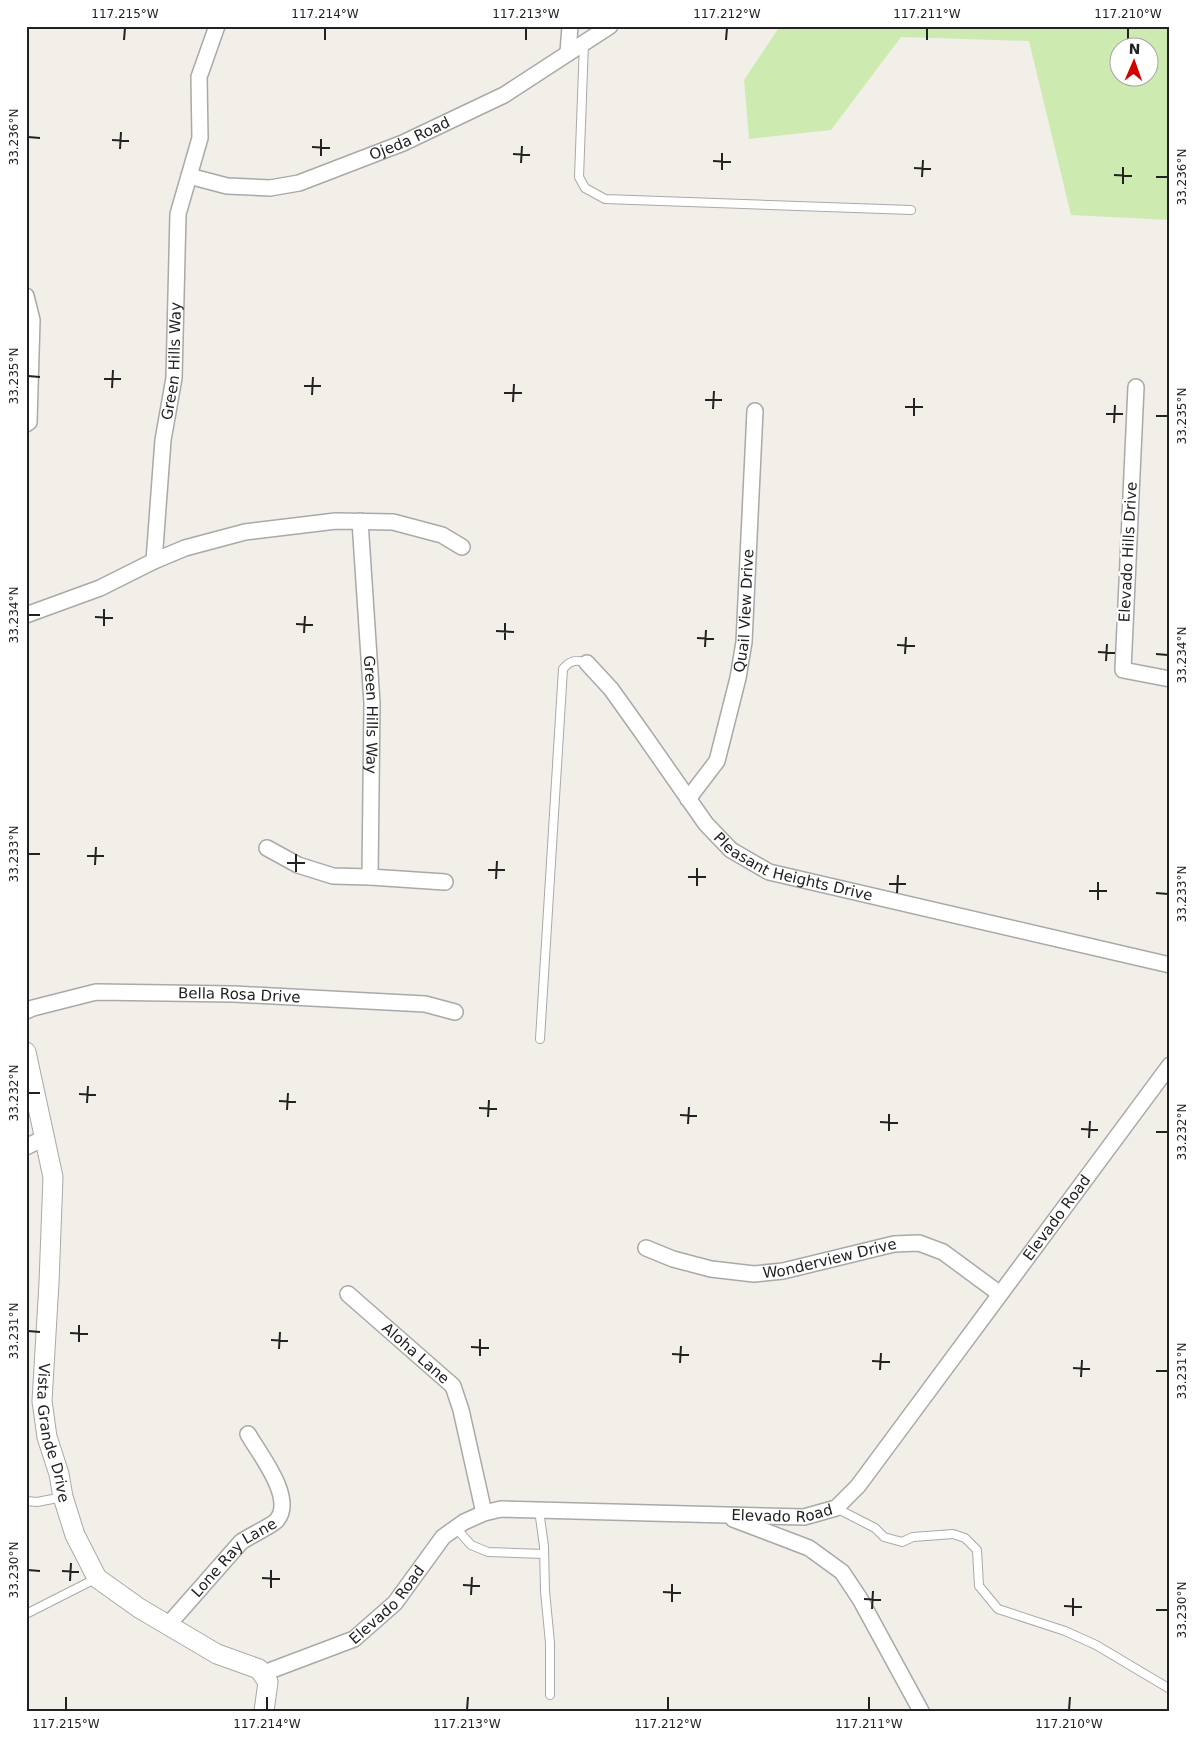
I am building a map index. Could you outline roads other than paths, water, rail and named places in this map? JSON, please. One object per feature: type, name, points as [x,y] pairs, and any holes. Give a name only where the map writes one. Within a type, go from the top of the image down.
[{"type":"street","name":"Green Hills Way","points":[[154,561],[163,440],[174,378],[178,214],[200,138],[199,77],[216,26]]},
{"type":"street","points":[[568,53],[570,26]]},
{"type":"street","name":"Ojeda Road","points":[[189,176],[227,186],[270,188],[299,183],[403,143],[504,95],[610,26]]},
{"type":"street","points":[[26,296],[32,320],[29,422],[26,424]]},
{"type":"street","name":"Elevado Hills Drive","points":[[1136,387],[1123,670],[1170,679]]},
{"type":"street","name":"Quail View Drive","points":[[688,799],[716,761],[738,678],[744,642],[756,411]]},
{"type":"street","points":[[26,615],[100,588],[185,548],[245,532],[336,521],[393,522],[442,535],[462,547]]},
{"type":"street","name":"Green Hills Way","points":[[360,521],[372,703],[370,877]]},
{"type":"street","name":"Pleasant Heights Drive","points":[[587,663],[626,710],[706,824],[731,850],[769,872],[1170,966]]},
{"type":"street","points":[[267,848],[298,865],[333,876],[444,882]]},
{"type":"street","name":"Bella Rosa Drive","points":[[26,1011],[96,992],[234,994],[416,1003],[455,1012]]},
{"type":"street","name":"Vista Grande Drive","points":[[26,1052],[53,1177],[42,1402],[47,1437],[75,1535],[97,1578],[139,1608],[217,1654],[259,1669],[264,1673]]},
{"type":"street","name":"Elevado Road","points":[[264,1673],[354,1639],[395,1603],[443,1538],[464,1522],[484,1513],[501,1509],[804,1517],[836,1508],[858,1486],[1170,1065]]},
{"type":"street","points":[[26,1147],[44,1138]]},
{"type":"street","name":"Wonderview Drive","points":[[646,1248],[673,1259],[711,1269],[754,1274],[783,1271],[894,1244],[919,1243],[943,1252],[1000,1294]]},
{"type":"street","name":"Aloha Lane","points":[[348,1294],[453,1386],[462,1410],[484,1513]]},
{"type":"street","name":"Lone Ray Lane","points":[[168,1625],[241,1542],[250,1535],[276,1522],[283,1508],[281,1490],[248,1434]]},
{"type":"street","points":[[720,1514],[809,1548],[842,1572],[860,1599],[921,1711]]},
{"type":"street","points":[[264,1673],[268,1682],[264,1711]]},
{"type":"lane","points":[[584,43],[579,177],[585,188],[605,199],[911,210]]},
{"type":"lane","points":[[540,1039],[563,669],[568,663],[578,660],[587,663]]},
{"type":"lane","points":[[26,1501],[37,1502],[63,1498]]},
{"type":"lane","points":[[836,1508],[875,1528],[884,1537],[902,1542],[913,1537],[953,1534],[965,1538],[977,1550],[979,1586],[998,1609],[1065,1631],[1096,1645],[1170,1689]]},
{"type":"lane","points":[[539,1510],[550,1643],[550,1694]]},
{"type":"lane","points":[[456,1528],[471,1545],[488,1552],[544,1554]]},
{"type":"lane","points":[[26,1614],[97,1578]]}]
